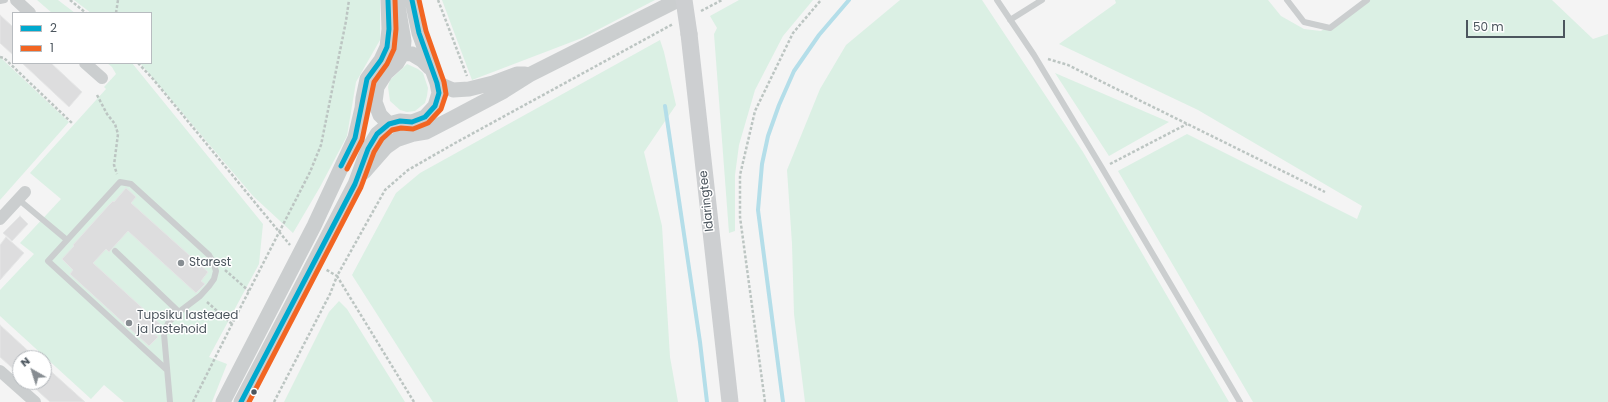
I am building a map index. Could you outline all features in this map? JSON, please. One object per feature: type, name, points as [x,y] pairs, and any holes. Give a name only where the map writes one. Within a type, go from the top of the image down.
[{"type":"main road","name":"Idaringtee","points":[[684,0],[684,28],[730,402]]},
{"type":"street","points":[[16,0],[29,12]]},
{"type":"street","points":[[223,402],[314,226],[355,138],[367,79],[381,60],[387,47],[389,29],[388,0]]},
{"type":"street","points":[[397,0],[404,41],[403,53],[397,63],[386,73],[377,86],[375,102],[380,115],[390,124],[414,134]]},
{"type":"street","points":[[241,402],[354,184],[368,149],[377,134],[390,124],[400,121],[412,122],[425,117],[435,106],[439,93],[435,76],[419,33],[412,0]]},
{"type":"street","points":[[354,184],[386,147],[396,140],[426,132],[504,91],[531,74],[678,0]]},
{"type":"street","points":[[381,60],[392,54],[412,54],[422,60],[435,76],[453,90],[468,89],[493,83],[517,74],[531,74]]},
{"type":"street","points":[[86,64],[102,78]]},
{"type":"street","points":[[0,219],[22,195]]},
{"type":"street","points":[[0,370],[36,402]]},
{"type":"lane","points":[[0,1],[5,0]]},
{"type":"lane","points":[[997,0],[1034,55],[1240,402]]},
{"type":"lane","points":[[1010,20],[1042,0]]},
{"type":"lane","points":[[1287,0],[1304,22],[1330,28],[1367,0]]},
{"type":"lane","points":[[167,370],[48,261],[120,182],[131,184],[209,255],[216,271],[214,279],[200,296],[179,312],[168,323],[164,334],[170,402]]},
{"type":"lane","points":[[22,195],[67,240]]},
{"type":"lane","points":[[115,251],[179,312]]},
{"type":"path","points":[[70,0],[85,12]]},
{"type":"path","points":[[116,12],[118,0]]},
{"type":"path","points":[[193,402],[310,172],[321,145],[349,0]]},
{"type":"path","points":[[438,0],[469,82]]},
{"type":"path","points":[[694,14],[722,0]]},
{"type":"path","points":[[765,402],[740,217],[740,175],[755,111],[793,33],[821,0]]},
{"type":"path","points":[[274,402],[330,294],[337,276],[385,190],[408,170],[457,142],[684,28]]},
{"type":"path","points":[[1034,55],[1068,65],[1325,192]]},
{"type":"path","points":[[0,57],[4,58],[72,123]]},
{"type":"path","points":[[139,64],[294,250]]},
{"type":"path","points":[[97,95],[107,114],[115,124],[118,134],[114,165],[120,182]]},
{"type":"path","points":[[1102,168],[1188,124]]},
{"type":"path","points":[[213,262],[249,291]]},
{"type":"path","points":[[322,268],[337,276],[414,402]]},
{"type":"path","points":[[200,296],[232,324]]},
{"type":"green space","points":[[37,0],[58,0],[74,12],[51,12]]},
{"type":"green space","points":[[74,0],[380,0],[380,40],[356,82],[347,136],[320,187],[293,233],[253,196],[141,64],[152,64],[152,12],[90,12]]},
{"type":"green space","points":[[442,0],[655,0],[582,38],[472,80]]},
{"type":"green space","points":[[739,0],[813,0],[783,36],[755,90],[739,145],[735,175],[735,231],[729,233],[714,34],[717,28],[710,16]]},
{"type":"green space","points":[[900,0],[982,0],[1083,152],[1229,402],[805,402],[794,314],[792,244],[787,170],[820,89],[846,45]]},
{"type":"green space","points":[[1115,0],[1268,0],[1281,16],[1304,29],[1321,31],[1366,0],[1552,0],[1593,39],[1608,34],[1608,402],[1253,402],[1118,171],[1187,134],[1357,219],[1362,206],[1198,110],[1059,44],[1116,3]]},
{"type":"green space","points":[[660,40],[676,105],[644,152],[662,226],[670,357],[678,402],[433,402],[352,275],[396,193],[420,173]]},
{"type":"green space","points":[[0,57],[69,122],[0,200]]},
{"type":"green space","points":[[108,64],[133,64],[263,224],[259,264],[209,357],[227,364],[212,402],[124,402],[104,385],[91,399],[52,363],[52,350],[37,350],[0,316],[0,290],[34,254],[20,243],[61,199],[30,173],[106,89],[104,87],[116,74]]},
{"type":"green space","points":[[407,64],[423,73],[428,88],[425,103],[415,111],[407,112],[400,110],[390,101],[388,87],[390,80]]},
{"type":"green space","points":[[1055,73],[1169,122],[1109,156]]},
{"type":"green space","points":[[339,301],[347,309],[405,402],[284,402],[329,312]]},
{"type":"building","points":[[0,15],[12,26],[12,54],[0,43]]},
{"type":"building","points":[[23,64],[52,64],[82,92],[69,107]]},
{"type":"building","name":"Starest","points":[[126,188],[136,197],[131,203],[208,272],[201,281],[205,284],[196,293],[128,231],[109,252],[106,249],[93,263],[161,325],[153,333],[158,337],[149,346],[70,274],[73,270],[62,259],[109,205],[113,201],[114,202]]},
{"type":"building","points":[[20,216],[28,224],[12,241],[3,233]]},
{"type":"building","points":[[6,237],[24,253],[0,280],[0,245]]},
{"type":"building","points":[[0,325],[27,350],[12,350],[12,368],[0,357]]},
{"type":"building","points":[[52,372],[85,402],[50,402],[37,390],[52,390]]},
{"type":"waterway","points":[[783,402],[758,210],[762,164],[768,136],[779,105],[794,71],[819,35],[849,0]]},
{"type":"waterway","points":[[665,106],[700,342],[707,402]]},
{"type":"transit line","name":"2","points":[[341,166],[355,138],[367,79],[381,60],[387,47],[389,29],[388,0]]},
{"type":"transit line","name":"1","points":[[347,169],[362,140],[374,82],[387,64],[394,49],[396,29],[395,0]]},
{"type":"transit line","name":"2","points":[[241,402],[355,184],[368,149],[377,134],[389,124],[400,121],[412,122],[425,117],[435,106],[439,93],[437,83],[419,33],[412,0]]},
{"type":"transit line","name":"1","points":[[249,402],[361,187],[374,152],[382,139],[392,130],[401,128],[413,129],[428,123],[441,109],[446,94],[444,82],[426,31],[419,0]]},
{"type":"place","name":"Starest","points":[[181,263]]},
{"type":"place","name":"Tupsiku lasteaed ja lastehoid","points":[[129,323]]}]
